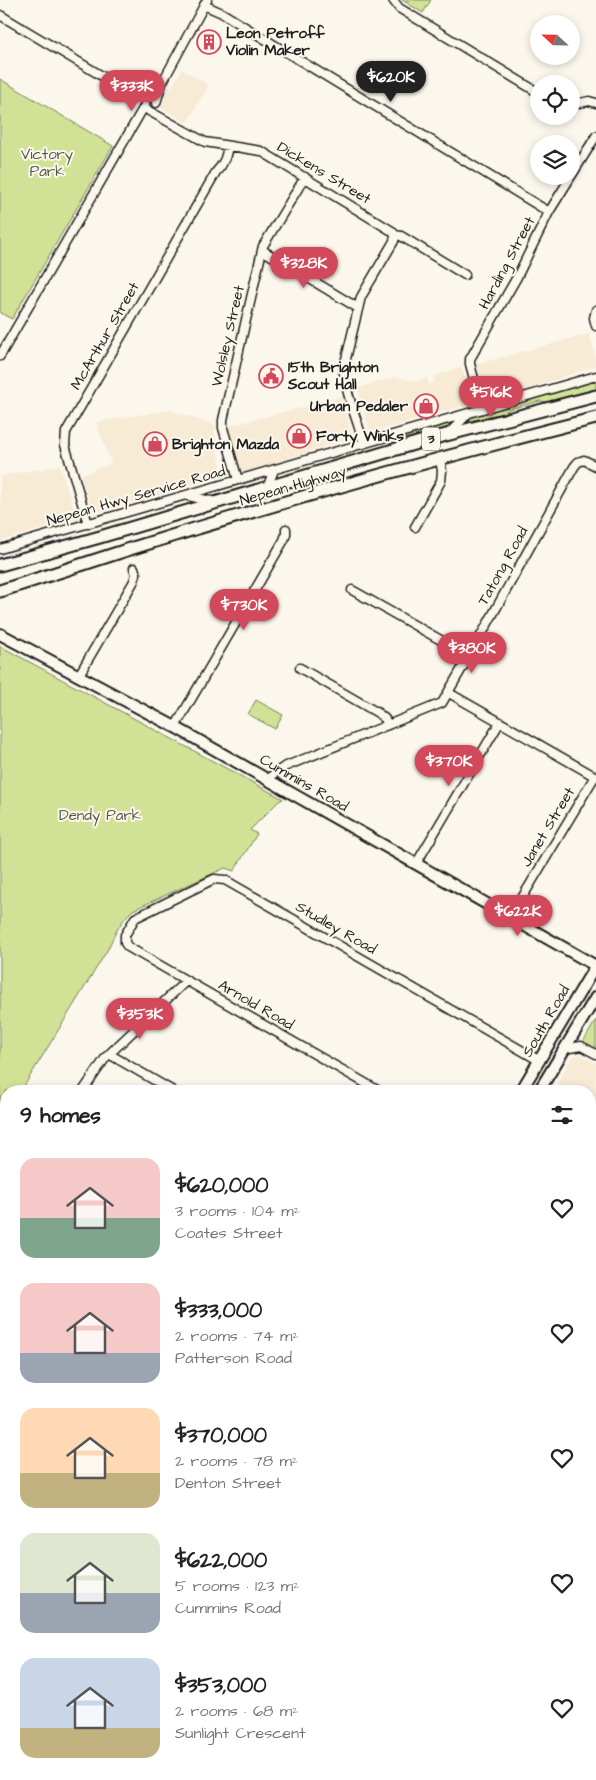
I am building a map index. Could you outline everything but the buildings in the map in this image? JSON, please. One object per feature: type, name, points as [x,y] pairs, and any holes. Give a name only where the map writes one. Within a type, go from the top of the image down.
[{"type":"highway","name":"Nepean Highway","points":[[0,565],[448,435],[596,396]]},
{"type":"highway","name":"Nepean Highway","points":[[3,588],[440,458],[596,418]]},
{"type":"highway","points":[[267,488],[272,507]]},
{"type":"main road","name":"Cummins Road","points":[[1,634],[268,779],[594,968]]},
{"type":"main road","name":"South Road","points":[[525,1085],[594,968]]},
{"type":"main road","name":"South Road","points":[[543,1085],[596,997]]},
{"type":"main road","points":[[561,1024],[575,1032]]},
{"type":"street","points":[[393,0],[399,8],[530,88]]},
{"type":"street","points":[[0,356],[132,129],[151,107],[206,2],[549,212]]},
{"type":"street","points":[[0,15],[107,79],[149,96]]},
{"type":"street","points":[[149,96],[162,83]]},
{"type":"street","points":[[149,96],[151,107]]},
{"type":"street","points":[[580,104],[596,103]]},
{"type":"street","name":"Dickens Street","points":[[151,107],[159,116],[204,142],[258,149],[392,230],[395,235],[401,236],[465,275]]},
{"type":"street","name":"Harding Street","points":[[482,409],[470,359],[517,277],[549,212],[596,136]]},
{"type":"street","name":"McArthur Street","points":[[88,524],[65,445],[66,432],[216,172],[225,146]]},
{"type":"street","name":"Wolsley Street","points":[[238,480],[223,428],[223,420],[262,250],[266,240],[305,177]]},
{"type":"street","points":[[364,444],[343,371],[362,294],[394,241],[395,235]]},
{"type":"street","points":[[262,250],[358,308]]},
{"type":"street","points":[[596,310],[594,316],[596,326]]},
{"type":"street","name":"Nepean Hwy Service Road","points":[[2,549],[596,376]]},
{"type":"street","name":"Nepean Hwy Service Road","points":[[448,435],[469,413]]},
{"type":"street","points":[[379,439],[392,442],[403,448]]},
{"type":"street","points":[[415,527],[441,481],[440,458]]},
{"type":"street","name":"Tatong Road","points":[[268,779],[284,767],[440,704],[469,656],[574,467],[581,461],[586,460],[596,466]]},
{"type":"street","points":[[267,488],[274,470]]},
{"type":"street","name":"Nepean Highway","points":[[186,496],[216,502]]},
{"type":"street","points":[[175,727],[284,540],[286,529]]},
{"type":"street","points":[[79,675],[134,581],[136,574],[134,568]]},
{"type":"street","points":[[352,590],[469,656]]},
{"type":"street","points":[[300,668],[378,713],[385,719],[388,725]]},
{"type":"street","points":[[448,693],[595,776]]},
{"type":"street","points":[[416,864],[500,722]]},
{"type":"street","name":"Janet Street","points":[[510,918],[595,776]]},
{"type":"street","name":"Studley Road","points":[[124,938],[136,917],[214,879],[224,880],[540,1060]]},
{"type":"street","name":"Arnold Road","points":[[124,938],[129,949],[368,1085]]},
{"type":"street","points":[[87,1085],[109,1054],[186,981]]},
{"type":"street","points":[[564,1049],[581,1046],[596,1054]]},
{"type":"street","points":[[109,1054],[163,1085]]},
{"type":"shaded area","points":[[182,69],[209,85],[187,123],[160,107]]},
{"type":"shaded area","points":[[589,334],[596,366],[487,403],[476,364]]},
{"type":"shaded area","points":[[462,367],[473,403],[370,433],[357,388],[396,377],[415,381],[427,378],[430,388],[430,384],[434,382],[433,376]]},
{"type":"shaded area","points":[[341,396],[353,437],[241,475],[227,426]]},
{"type":"shaded area","points":[[169,410],[215,425],[215,436],[223,476],[93,514],[81,475],[111,463],[96,422]]},
{"type":"shaded area","points":[[60,465],[77,519],[0,541],[0,476]]},
{"type":"shaded area","points":[[580,1054],[596,1063],[596,1085],[560,1085],[557,1083],[573,1056]]},
{"type":"green space","points":[[402,0],[431,0],[423,13]]},
{"type":"green space","name":"Victory Park","points":[[0,79],[113,146],[12,319],[0,313]]},
{"type":"green space","points":[[596,381],[596,389],[545,402],[540,401],[509,409],[506,412],[465,421],[472,417]]},
{"type":"green space","points":[[456,422],[447,428],[396,440]]},
{"type":"green space","name":"Dendy Park","points":[[0,646],[283,799],[250,830],[257,834],[234,871],[225,868],[133,910],[125,918],[25,1085],[0,1085]]},
{"type":"green space","points":[[256,700],[283,715],[275,729],[248,714]]},
{"type":"green space","points":[[596,1020],[596,1050],[583,1042]]},
{"type":"place","name":"Leon Petroff Violin Maker","points":[[209,42]]},
{"type":"place","name":"15th Brighton Scout Hall","points":[[271,376]]},
{"type":"place","name":"Urban Pedaler","points":[[426,406]]},
{"type":"place","name":"Forty Winks","points":[[299,436]]},
{"type":"place","name":"Brighton Mazda","points":[[155,444]]}]
